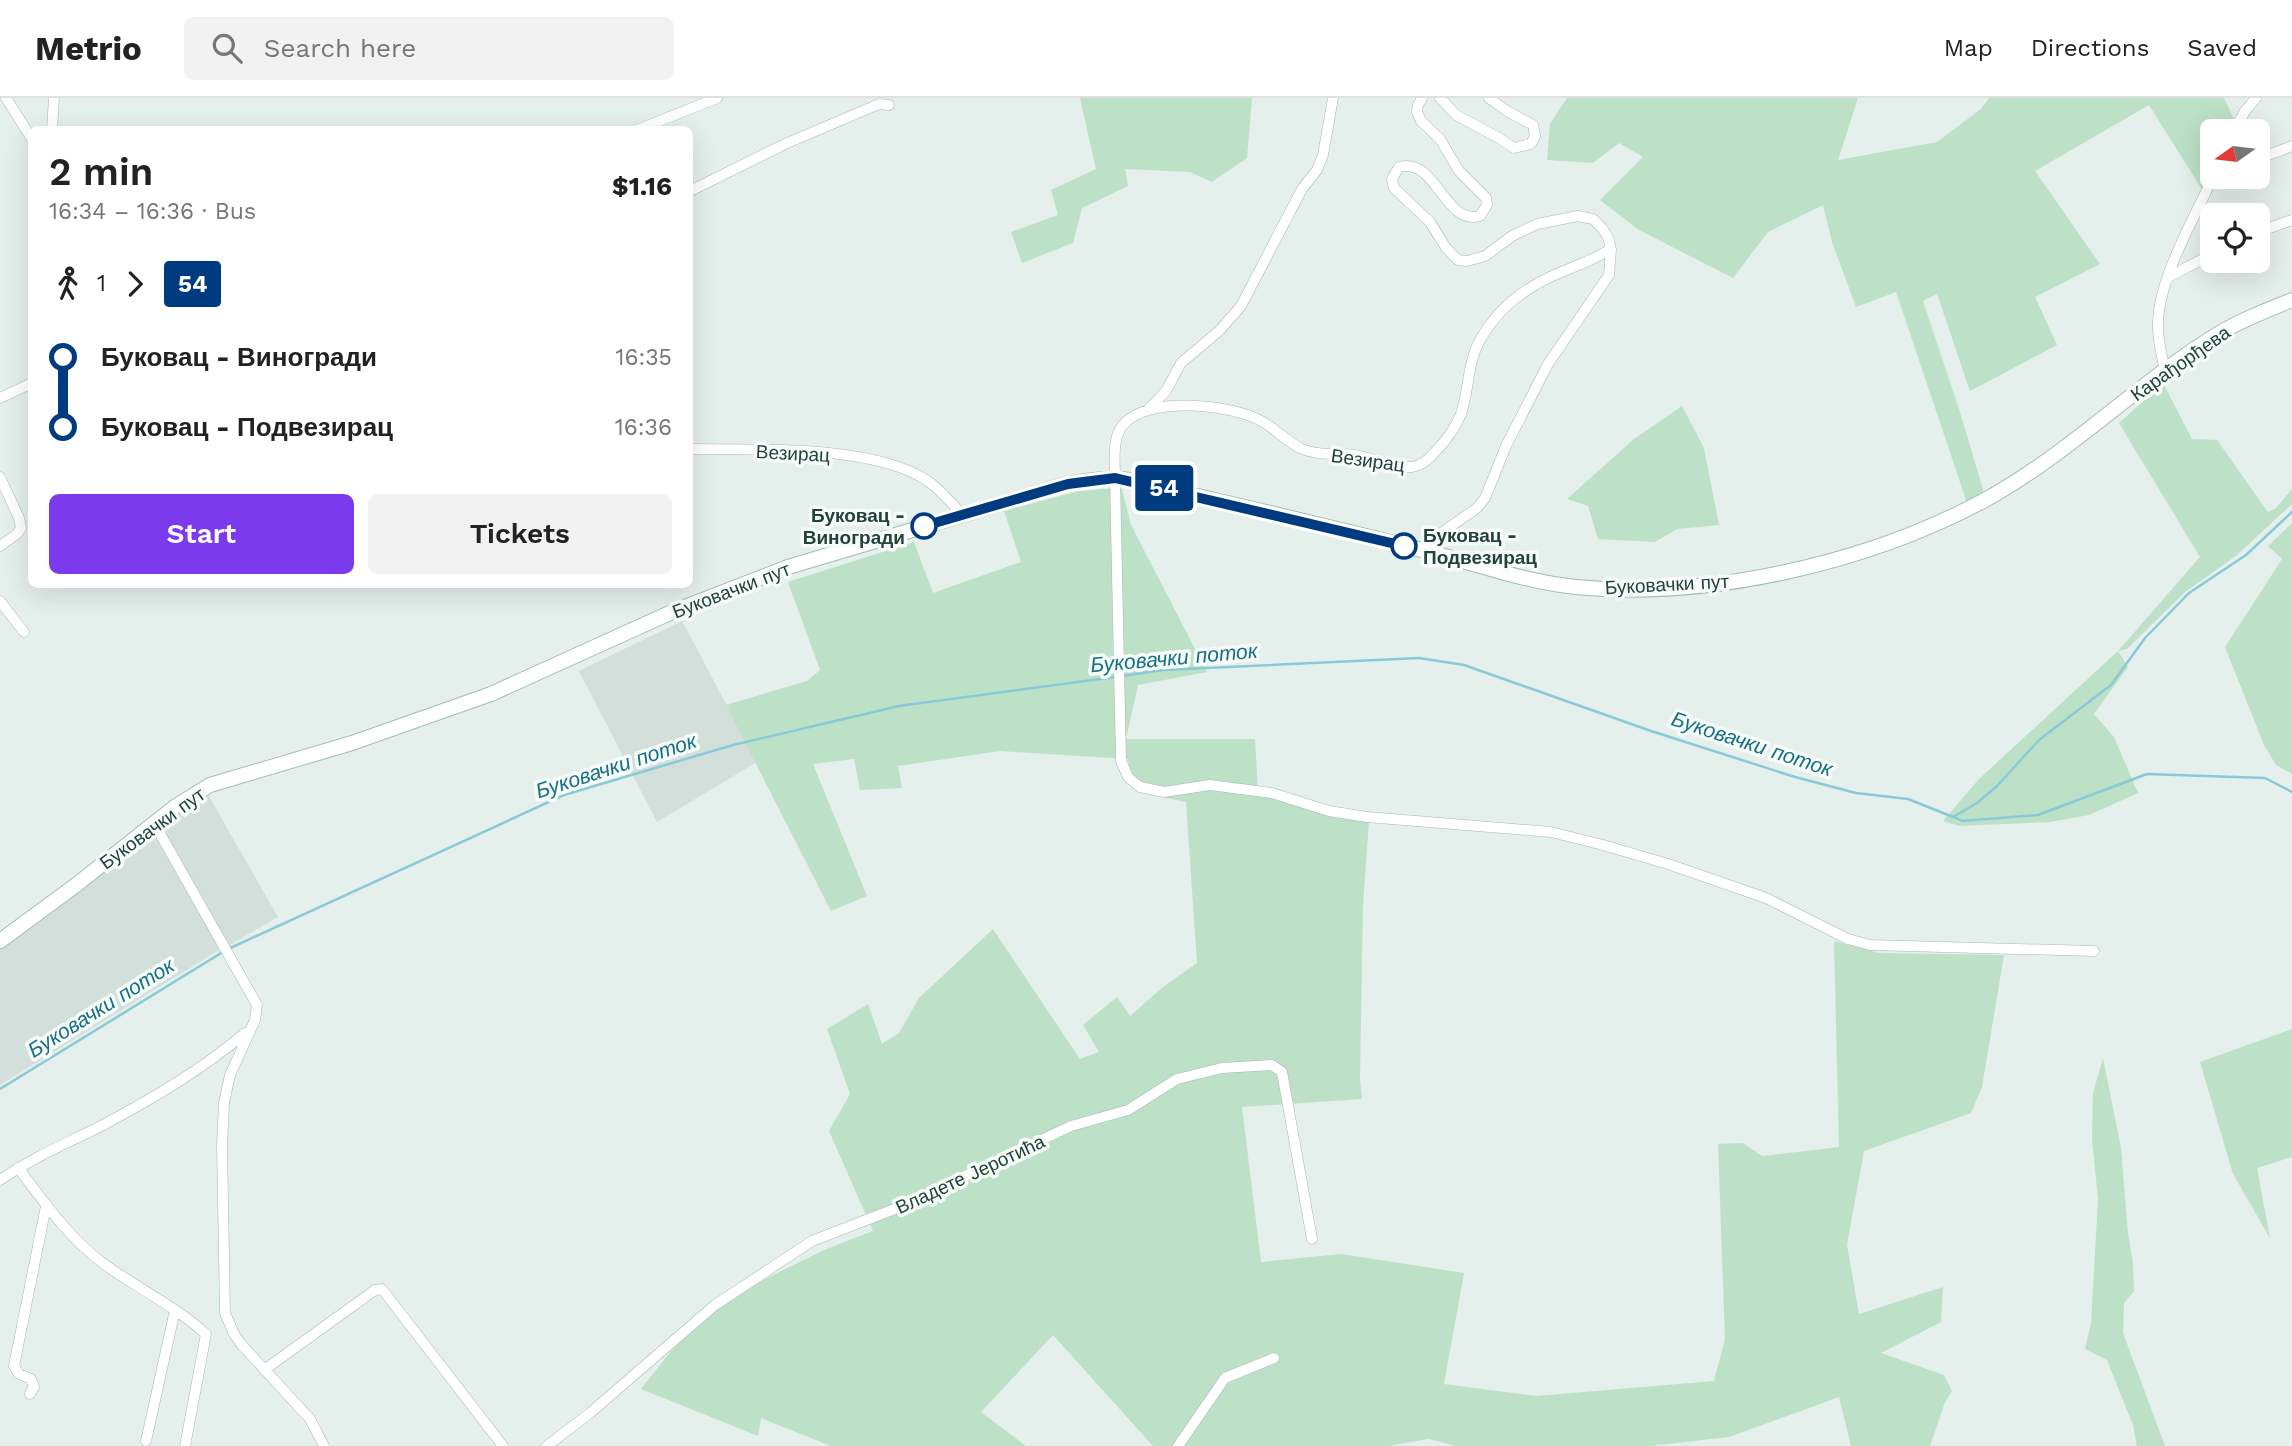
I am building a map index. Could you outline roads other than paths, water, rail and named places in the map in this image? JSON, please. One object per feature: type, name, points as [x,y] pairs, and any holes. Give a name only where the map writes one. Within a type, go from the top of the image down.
[{"type":"street","points":[[6,98],[28,133]]},
{"type":"street","points":[[52,126],[54,98]]},
{"type":"street","points":[[647,126],[717,98]]},
{"type":"street","points":[[1333,98],[1323,155],[1317,170],[1302,189],[1241,306],[1219,331],[1181,363],[1166,391],[1149,409],[1135,415],[1121,426],[1115,452],[1119,688],[1121,761],[1128,777],[1140,787],[1164,792],[1210,785],[1272,793],[1329,811],[1367,817],[1552,832],[1668,864],[1766,898],[1848,939],[1870,945],[2094,951]]},
{"type":"street","points":[[1422,98],[1417,112],[1420,121],[1440,139],[1459,171],[1486,198],[1487,205],[1480,216],[1472,218],[1465,215],[1455,209],[1423,170],[1415,167],[1399,167],[1392,179],[1394,188],[1430,222],[1446,248],[1458,260],[1467,261],[1485,256],[1512,236],[1537,224],[1578,216],[1593,219],[1602,228],[1608,237],[1611,250],[1609,275],[1548,364],[1506,446],[1485,498],[1477,508],[1434,538],[1428,551]]},
{"type":"street","points":[[1440,98],[1456,115],[1514,148],[1531,144],[1535,136],[1533,125],[1489,98]]},
{"type":"street","points":[[2241,119],[2256,98]]},
{"type":"street","points":[[693,190],[785,144],[879,104],[889,105]]},
{"type":"street","points":[[2270,154],[2292,146]]},
{"type":"street","points":[[2165,371],[2158,324],[2159,308],[2167,278],[2208,189]]},
{"type":"street","points":[[2270,228],[2292,220]]},
{"type":"street","name":"Везирац","points":[[1149,409],[1224,407],[1263,422],[1305,450],[1335,456],[1350,455],[1403,467],[1416,466],[1429,459],[1447,439],[1461,414],[1468,372],[1479,343],[1507,304],[1549,277],[1593,261],[1611,250]]},
{"type":"street","points":[[2167,278],[2200,260]]},
{"type":"street","name":"Карађорђева","points":[[2109,415],[2165,371],[2228,328],[2292,300]]},
{"type":"street","points":[[0,398],[28,385]]},
{"type":"street","name":"Буковачки пут","points":[[0,941],[190,797],[223,780],[352,743],[491,694],[672,612],[788,567],[1068,484],[1115,478],[1428,551],[1533,580],[1600,589],[1674,588],[1774,574],[1820,564],[1916,533],[2015,483],[2109,415]]},
{"type":"street","name":"Везирац","points":[[693,449],[821,452],[886,463],[927,481],[962,515]]},
{"type":"street","points":[[0,477],[19,518],[20,528],[0,546]]},
{"type":"street","points":[[0,601],[24,632]]},
{"type":"street","points":[[154,823],[256,1000],[255,1020],[230,1075],[222,1124],[225,1313],[234,1334],[310,1419],[324,1446]]},
{"type":"street","points":[[0,1180],[43,1153],[105,1124],[157,1093],[223,1052],[248,1031]]},
{"type":"street","name":"Владете Јеротића","points":[[555,1445],[715,1305],[812,1241],[897,1208],[1071,1126],[1128,1110],[1177,1079],[1199,1073],[1222,1068],[1272,1065],[1282,1072],[1312,1239]]},
{"type":"street","points":[[18,1168],[69,1233],[102,1263],[176,1310],[206,1334],[185,1446]]},
{"type":"street","points":[[30,1394],[34,1387],[31,1379],[19,1374],[14,1366],[46,1206]]},
{"type":"street","points":[[264,1370],[375,1290],[382,1289],[503,1446]]},
{"type":"street","points":[[146,1441],[176,1310]]},
{"type":"street","points":[[1178,1446],[1225,1378],[1274,1358]]},
{"type":"waterway","name":"Буковачки поток","points":[[1122,676],[1163,670],[1419,658],[1464,665],[1651,731],[1795,777],[1856,793],[1908,799],[1953,817],[1977,803],[1997,786],[2039,740],[2111,685],[2145,638],[2189,593],[2246,555],[2292,512]]},
{"type":"waterway","name":"Буковачки поток","points":[[0,1089],[226,950],[564,795],[733,745],[899,706],[1115,677]]},
{"type":"waterway","points":[[1954,817],[1962,821],[2038,815],[2147,774],[2265,778],[2292,792]]},
{"type":"place","name":"Буковац - Виногради","points":[[924,526]]},
{"type":"place","name":"Буковац - Подвезирац","points":[[1404,546]]}]
